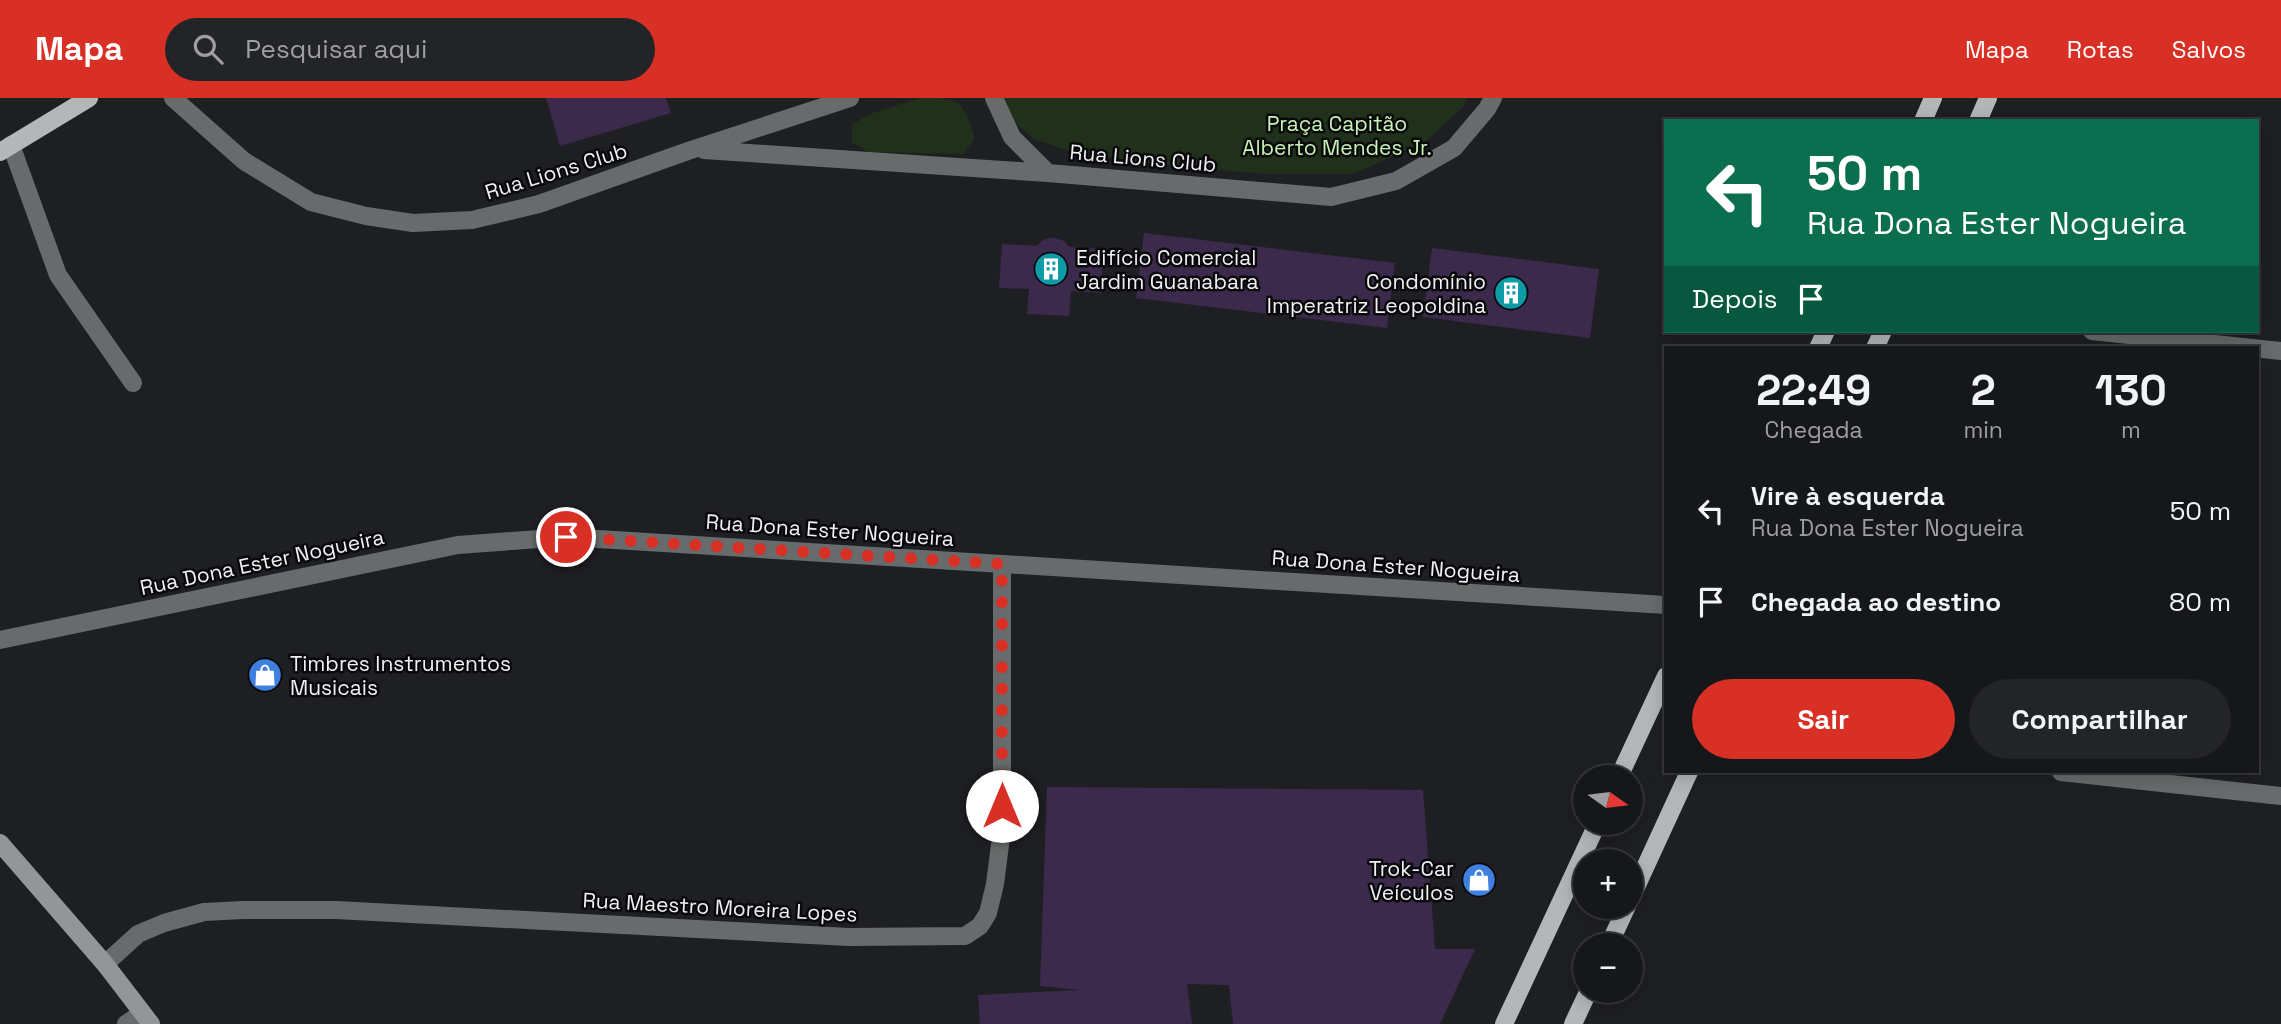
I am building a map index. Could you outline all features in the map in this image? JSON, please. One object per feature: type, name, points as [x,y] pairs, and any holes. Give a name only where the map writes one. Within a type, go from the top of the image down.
[{"type":"main road","points":[[6,149],[89,98]]},
{"type":"main road","points":[[1924,119],[1933,98]]},
{"type":"main road","points":[[1979,119],[1988,98]]},
{"type":"main road","points":[[1625,765],[1664,680]]},
{"type":"main road","points":[[1643,872],[1689,773]]},
{"type":"main road","points":[[1504,1024],[1592,835]]},
{"type":"main road","points":[[0,843],[105,964],[147,1018]]},
{"type":"main road","points":[[1573,1024],[1582,1003]]},
{"type":"street","name":"Rua Lions Club","points":[[173,98],[244,161],[312,202],[366,216],[413,223],[472,220],[539,204],[850,98]]},
{"type":"street","name":"Rua Lions Club","points":[[994,98],[1012,137],[1048,173]]},
{"type":"street","name":"Rua Lions Club","points":[[694,149],[1048,173],[1331,197],[1396,181],[1454,148],[1487,110],[1493,98]]},
{"type":"street","points":[[6,149],[58,275],[133,383]]},
{"type":"street","points":[[2111,333],[2234,346]]},
{"type":"street","points":[[2259,349],[2281,351]]},
{"type":"street","name":"Rua Dona Ester Nogueira","points":[[0,640],[458,545],[566,537],[1664,605]]},
{"type":"street","name":"Rua Maestro Moreira Lopes","points":[[105,964],[138,934],[164,923],[204,912],[243,910],[336,910],[849,937],[965,936],[980,926],[988,913],[995,884],[1002,829],[1002,564]]},
{"type":"street","points":[[2070,773],[2281,796]]},
{"type":"street","points":[[126,1024],[147,1018]]},
{"type":"green space","points":[[919,98],[952,100],[963,108],[975,138],[963,154],[868,152],[852,142],[852,124],[873,113]]},
{"type":"green space","name":"Praça Capitão Alberto Mendes Jr.","points":[[1004,98],[1468,98],[1464,106],[1426,141],[1353,174],[1265,174],[1152,164],[1070,151],[1034,139],[1014,122]]},
{"type":"building","points":[[546,98],[666,98],[671,113],[560,146]]},
{"type":"building","points":[[1144,233],[1395,263],[1387,328],[1136,298]]},
{"type":"building","name":"Edifício Comercial Jardim Guanabara","points":[[1049,238],[1064,241],[1069,247],[1103,249],[1101,293],[1071,291],[1069,316],[1027,314],[1029,289],[999,288],[1002,244],[1037,246]]},
{"type":"building","name":"Condomínio Imperatriz Leopoldina","points":[[1432,248],[1599,269],[1590,338],[1423,317]]},
{"type":"building","points":[[1047,787],[1423,790],[1435,949],[1475,949],[1440,1024],[1233,1024],[1229,985],[1187,984],[1192,1024],[980,1024],[978,995],[1079,990],[1040,986]]},
{"type":"place","name":"Edifício Comercial Jardim Guanabara","points":[[1051,269]]},
{"type":"place","name":"Condomínio Imperatriz Leopoldina","points":[[1511,293]]},
{"type":"place","name":"Timbres Instrumentos Musicais","points":[[265,675]]},
{"type":"place","name":"Trok-Car Veículos","points":[[1479,880]]},
{"type":"route","points":[[566,537],[1002,564],[1002,806]]}]
